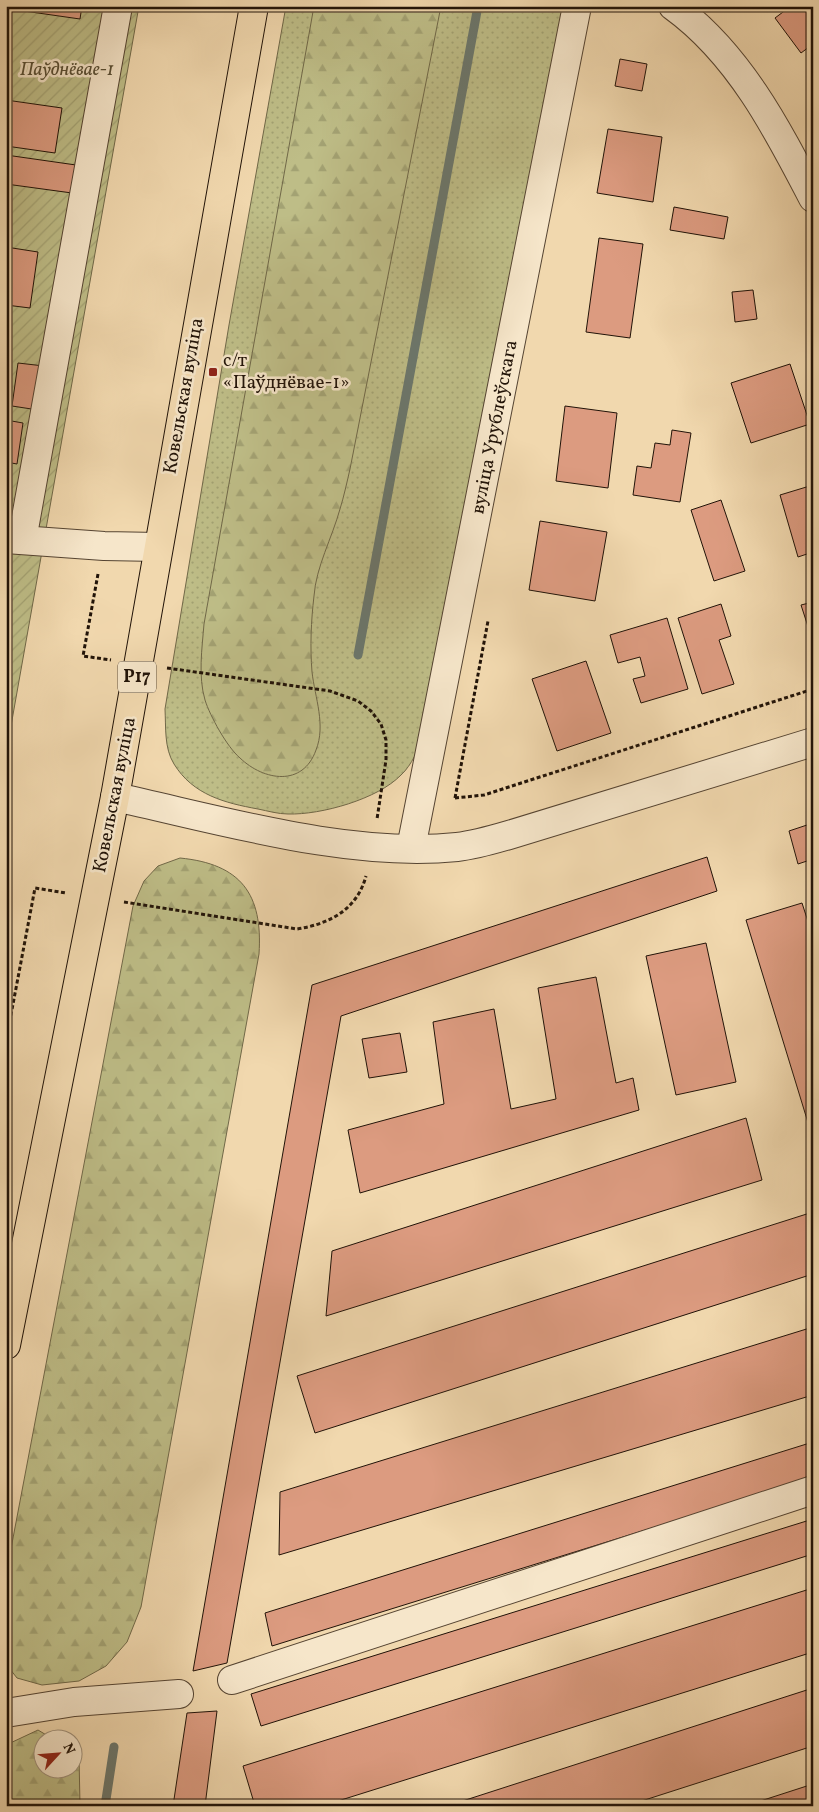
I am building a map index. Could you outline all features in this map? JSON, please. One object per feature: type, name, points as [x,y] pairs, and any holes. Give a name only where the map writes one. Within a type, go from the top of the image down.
[{"type":"highway","name":"Ковельская вуліца","points":[[6,1345],[115,797],[254,6]]},
{"type":"street","points":[[118,6],[14,540],[104,546],[158,547]]},
{"type":"street","name":"вуліца Урублеўскага","points":[[412,848],[577,6]]},
{"type":"street","points":[[673,6],[702,31],[742,77],[778,132],[813,198]]},
{"type":"street","points":[[115,797],[297,836],[371,846],[412,848],[459,846],[509,835],[813,742]]},
{"type":"street","points":[[232,1680],[813,1490]]},
{"type":"street","points":[[6,1714],[74,1702],[179,1694]]},
{"type":"path","points":[[6,1041],[35,888],[297,930],[333,920],[348,909],[358,895],[365,879],[382,792],[386,760],[386,740],[381,724],[371,711],[358,701],[330,691],[83,656],[104,546]]},
{"type":"path","points":[[382,792],[455,798],[484,795],[813,688]]},
{"type":"green space","name":"Паўднёвае-1","points":[[6,6],[139,6],[6,754]]},
{"type":"green space","points":[[286,6],[565,6],[424,736],[408,767],[391,784],[348,804],[301,814],[277,813],[234,804],[211,796],[190,783],[182,775],[171,758],[166,737],[165,709],[229,325]]},
{"type":"green space","points":[[314,6],[441,6],[350,469],[337,520],[315,585],[311,653],[312,672],[320,721],[319,741],[310,762],[302,770],[293,775],[282,776],[260,772],[240,758],[230,747],[207,707],[203,691],[201,662],[204,624]]},
{"type":"green space","points":[[180,858],[201,861],[219,867],[233,875],[244,886],[252,899],[257,915],[259,954],[141,1607],[127,1642],[106,1666],[79,1681],[42,1685],[17,1678],[6,1664],[6,1575],[133,906],[144,881],[158,866]]},
{"type":"green space","points":[[32,1733],[32,1780],[79,1780],[80,1806],[6,1806],[6,1745]]},
{"type":"building","points":[[24,6],[82,6],[80,19],[24,11]]},
{"type":"building","points":[[791,6],[813,6],[813,44],[801,53],[775,18]]},
{"type":"building","points":[[620,59],[647,64],[642,91],[615,86]]},
{"type":"building","points":[[6,100],[62,108],[55,153],[6,146]]},
{"type":"building","points":[[608,129],[662,137],[653,202],[597,193]]},
{"type":"building","points":[[6,155],[76,165],[72,193],[6,184]]},
{"type":"building","points":[[674,207],[728,217],[724,239],[670,230]]},
{"type":"building","points":[[599,238],[643,244],[630,338],[586,332]]},
{"type":"building","points":[[6,247],[38,252],[30,308],[6,305]]},
{"type":"building","points":[[753,290],[757,319],[735,322],[732,292]]},
{"type":"building","points":[[18,363],[44,366],[38,410],[12,406]]},
{"type":"building","points":[[790,364],[810,424],[751,443],[731,383]]},
{"type":"building","points":[[565,406],[617,413],[608,488],[556,481]]},
{"type":"building","points":[[6,420],[23,423],[17,464],[6,462]]},
{"type":"building","points":[[672,430],[691,433],[680,502],[633,495],[637,466],[651,468],[655,443],[670,445]]},
{"type":"building","points":[[813,485],[813,552],[798,557],[780,495]]},
{"type":"building","points":[[721,500],[745,571],[714,581],[691,510]]},
{"type":"building","points":[[540,521],[607,532],[595,601],[529,590]]},
{"type":"building","points":[[813,602],[813,642],[801,605]]},
{"type":"building","points":[[721,604],[731,636],[719,640],[734,684],[702,694],[678,618]]},
{"type":"building","points":[[667,618],[688,689],[641,703],[633,679],[645,676],[640,657],[618,663],[610,635]]},
{"type":"building","points":[[586,661],[611,733],[557,751],[532,679]]},
{"type":"building","points":[[813,823],[813,859],[798,864],[789,831]]},
{"type":"building","points":[[707,857],[717,891],[341,1016],[227,1663],[193,1671],[312,985]]},
{"type":"building","points":[[802,903],[813,937],[813,1139],[746,920]]},
{"type":"building","points":[[706,943],[736,1082],[676,1095],[646,956]]},
{"type":"building","points":[[596,977],[616,1083],[633,1078],[639,1110],[360,1193],[348,1130],[444,1104],[433,1022],[494,1009],[511,1109],[556,1099],[538,988]]},
{"type":"building","points":[[400,1033],[407,1072],[369,1078],[362,1039]]},
{"type":"building","points":[[746,1118],[762,1180],[326,1316],[332,1251]]},
{"type":"building","points":[[813,1212],[813,1274],[315,1433],[297,1376]]},
{"type":"building","points":[[813,1327],[813,1395],[279,1555],[280,1492]]},
{"type":"building","points":[[813,1442],[813,1478],[272,1646],[265,1613]]},
{"type":"building","points":[[813,1519],[813,1554],[261,1726],[251,1694]]},
{"type":"building","points":[[813,1588],[813,1652],[322,1806],[255,1806],[243,1766]]},
{"type":"building","points":[[813,1688],[813,1746],[626,1806],[447,1806]]},
{"type":"building","points":[[217,1711],[205,1806],[173,1806],[187,1713]]},
{"type":"building","points":[[813,1784],[813,1806],[745,1806]]},
{"type":"waterway","points":[[358,655],[478,6]]},
{"type":"waterway","points":[[105,1806],[114,1747]]},
{"type":"place","name":"с/т «Паўднёвае-1»","points":[[213,372]]}]
